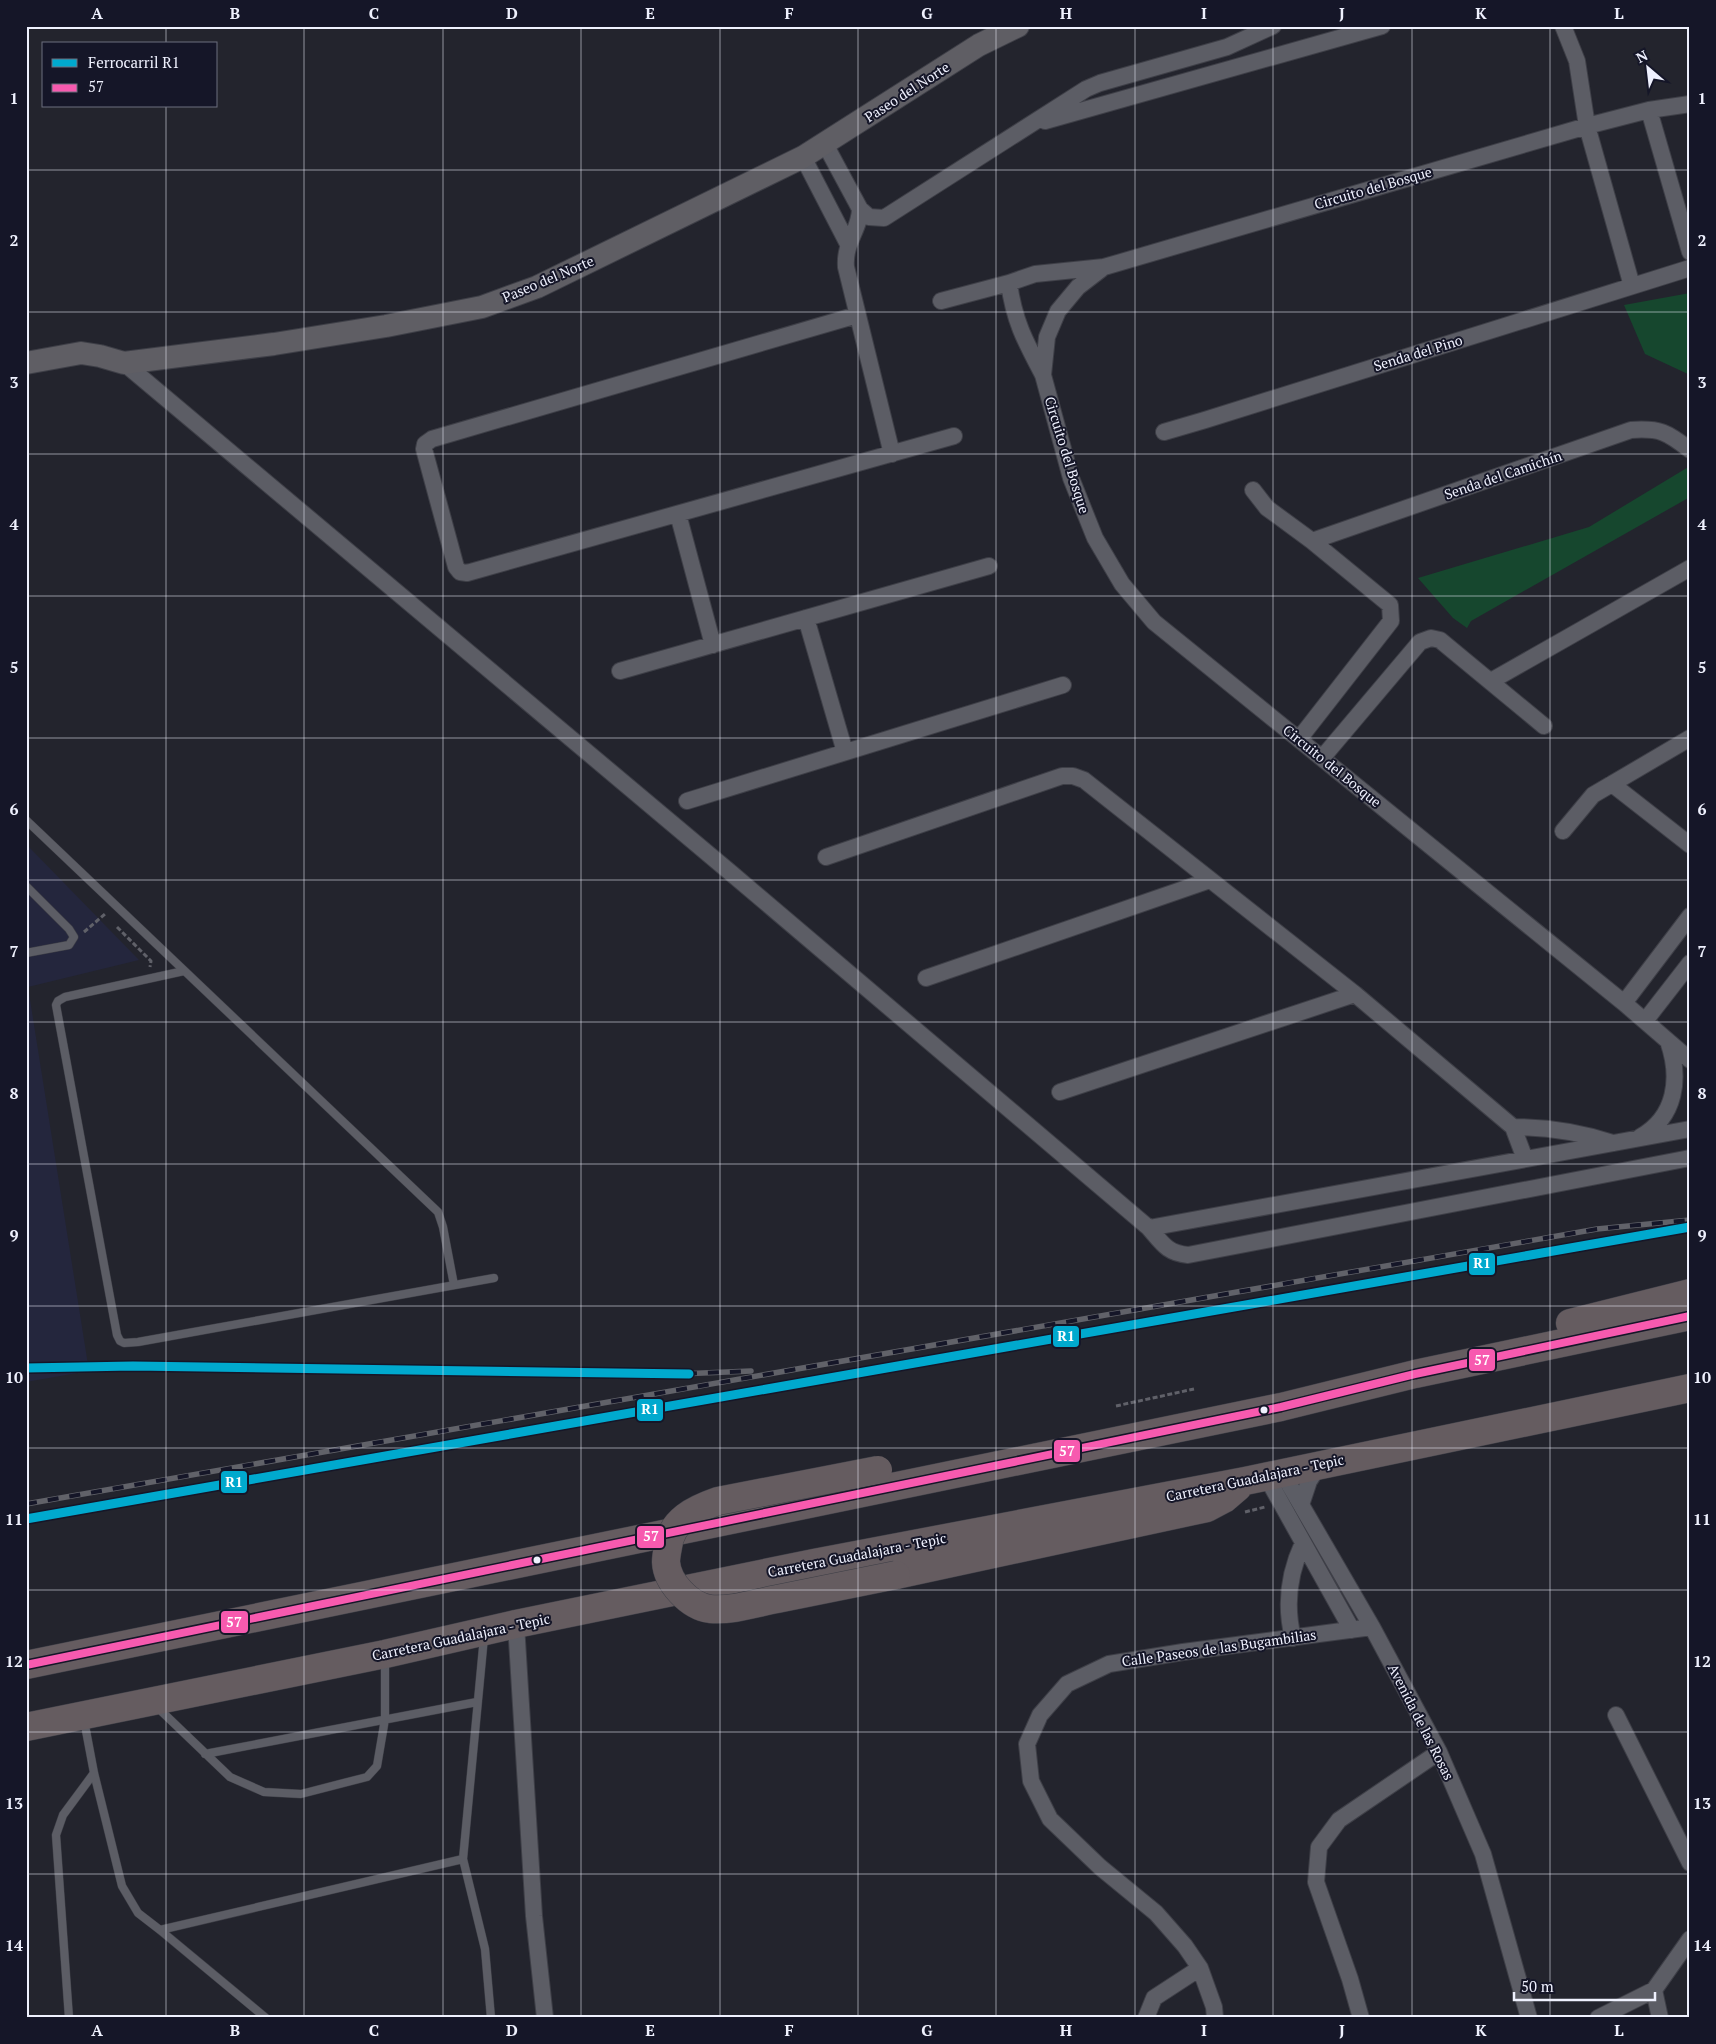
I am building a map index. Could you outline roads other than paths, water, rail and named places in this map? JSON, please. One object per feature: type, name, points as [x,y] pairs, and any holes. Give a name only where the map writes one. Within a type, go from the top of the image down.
[{"type":"highway","points":[[1415,1374],[1542,1330],[1690,1293]]},
{"type":"highway","points":[[26,1666],[1281,1407],[1415,1374],[1690,1316]]},
{"type":"highway","name":"Carretera Guadalajara - Tepic","points":[[26,1727],[385,1654],[516,1624],[814,1563],[1264,1476],[1690,1388]]},
{"type":"highway","points":[[1221,1419],[1176,1416],[1139,1419],[718,1501],[694,1510],[682,1519],[668,1543],[666,1563],[675,1585],[688,1600],[709,1609],[741,1606],[896,1575],[1207,1508],[1264,1476]]},
{"type":"street","name":"Paseo del Norte","points":[[26,363],[81,353],[124,363],[274,344],[386,326],[482,307],[537,287],[803,157],[979,45],[1018,26]]},
{"type":"street","points":[[825,144],[860,209],[869,217],[884,218],[1033,125],[1074,96],[1100,83],[1227,47],[1273,26]]},
{"type":"street","points":[[1033,125],[1382,26]]},
{"type":"street","points":[[1563,26],[1577,61],[1587,126],[1632,286]]},
{"type":"street","name":"Circuito del Bosque","points":[[1690,104],[1649,110],[1587,126],[1104,267],[1078,286],[1058,311],[1047,337],[1043,375],[1072,478],[1094,538],[1122,584],[1154,622],[1624,1003],[1690,1060]]},
{"type":"street","points":[[1649,110],[1690,252]]},
{"type":"street","points":[[803,157],[848,244]]},
{"type":"street","points":[[860,209],[860,218],[845,255],[846,267],[892,454]]},
{"type":"street","points":[[941,301],[1035,274],[1104,267]]},
{"type":"street","name":"Senda del Pino","points":[[1164,432],[1690,268]]},
{"type":"street","points":[[1010,282],[1012,304],[1019,329],[1043,375]]},
{"type":"street","points":[[857,315],[432,439],[426,444],[424,449],[456,567],[460,572],[467,573],[954,436]]},
{"type":"street","points":[[124,363],[723,866],[1149,1228],[1168,1250],[1176,1254],[1188,1255],[1690,1158]]},
{"type":"street","name":"Senda del Camichín","points":[[1312,541],[1631,430],[1654,428],[1675,438],[1690,450]]},
{"type":"street","points":[[1253,490],[1267,508],[1312,541],[1390,605],[1392,613],[1391,621],[1299,739]]},
{"type":"street","points":[[678,514],[713,644]]},
{"type":"street","points":[[620,671],[989,566]]},
{"type":"street","points":[[1491,681],[1690,568]]},
{"type":"street","points":[[806,618],[845,752]]},
{"type":"street","points":[[1322,758],[1420,642],[1431,638],[1440,640],[1544,726]]},
{"type":"street","points":[[686,801],[1062,685]]},
{"type":"street","points":[[1563,830],[1592,795],[1690,738]]},
{"type":"street","points":[[826,857],[1062,776],[1073,776],[1084,780],[1355,994],[1513,1127],[1525,1159]]},
{"type":"street","points":[[1612,784],[1690,845]]},
{"type":"street","points":[[926,978],[1210,880]]},
{"type":"street","points":[[1624,1003],[1690,916]]},
{"type":"street","points":[[1645,1021],[1690,963]]},
{"type":"street","points":[[1060,1092],[1355,994]]},
{"type":"street","points":[[1635,1139],[1652,1130],[1664,1115],[1672,1098],[1676,1079],[1674,1060],[1668,1041]]},
{"type":"street","points":[[1513,1127],[1564,1130],[1590,1135],[1614,1144]]},
{"type":"street","points":[[1149,1228],[1690,1129]]},
{"type":"street","points":[[1301,1505],[1309,1481],[1320,1464]]},
{"type":"street","points":[[1264,1476],[1352,1630]]},
{"type":"street","name":"Avenida de las Rosas","points":[[1264,1476],[1301,1505],[1372,1627],[1439,1752],[1482,1854],[1529,2018]]},
{"type":"street","points":[[1293,1638],[1290,1624],[1290,1582],[1294,1562],[1303,1543]]},
{"type":"street","points":[[516,1624],[534,1916],[545,2018]]},
{"type":"street","name":"Calle Paseos de las Bugambilias","points":[[1215,2018],[1214,2007],[1200,1968],[1185,1946],[1156,1913],[1100,1867],[1050,1819],[1031,1780],[1027,1744],[1040,1715],[1067,1684],[1109,1664],[1183,1652],[1372,1627]]},
{"type":"street","points":[[1616,1715],[1690,1863]]},
{"type":"street","points":[[1361,2018],[1350,1979],[1316,1882],[1319,1847],[1339,1820],[1439,1752]]},
{"type":"street","points":[[1598,2018],[1654,1990],[1690,1939]]},
{"type":"street","points":[[1146,2018],[1154,1998],[1200,1968]]},
{"type":"street","points":[[1654,1990],[1660,2018]]},
{"type":"lane","points":[[26,820],[438,1212],[443,1227],[454,1285]]},
{"type":"lane","points":[[26,886],[69,929],[74,937],[69,945],[26,954]]},
{"type":"lane","points":[[184,972],[65,997],[58,1001],[56,1005],[115,1325],[120,1341],[124,1343],[138,1342],[494,1278]]},
{"type":"lane","points":[[484,1632],[463,1859],[485,1949],[491,2018]]},
{"type":"lane","points":[[152,1702],[230,1777],[264,1792],[302,1794],[367,1777],[377,1766],[385,1719],[385,1654]]},
{"type":"lane","points":[[205,1754],[477,1702]]},
{"type":"lane","points":[[84,1716],[94,1773],[122,1886],[138,1913],[266,2018]]},
{"type":"lane","points":[[69,2018],[56,1835],[63,1815],[94,1773]]},
{"type":"lane","points":[[160,1930],[463,1859]]},
{"type":"railway","points":[[26,1504],[1597,1229],[1690,1220]]},
{"type":"railway","points":[[26,1368],[133,1366],[679,1374],[751,1371]]},
{"type":"rail line","name":"R1","points":[[26,1519],[1690,1227]]},
{"type":"rail line","name":"R1","points":[[26,1368],[133,1366],[689,1374]]}]
